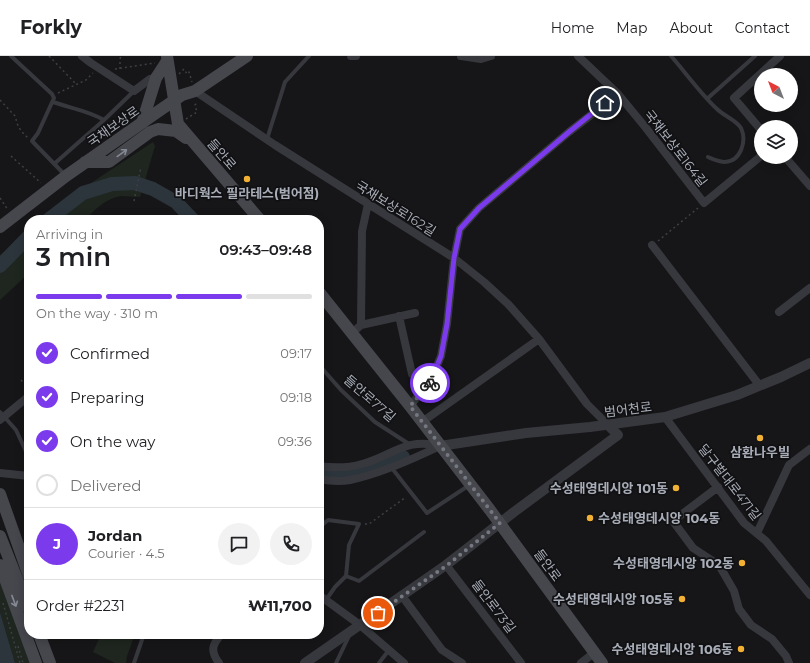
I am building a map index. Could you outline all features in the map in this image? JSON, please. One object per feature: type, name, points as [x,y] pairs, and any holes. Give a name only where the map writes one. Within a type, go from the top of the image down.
[{"type":"main road","name":"국채보상로","points":[[0,227],[85,162],[182,94],[195,90],[246,56]]},
{"type":"main road","points":[[142,123],[156,78],[166,60]]},
{"type":"main road","name":"들안로","points":[[166,60],[178,124],[256,215]]},
{"type":"main road","points":[[85,162],[109,162],[150,132],[158,129],[176,131],[193,142]]},
{"type":"main road","name":"들안로","points":[[324,297],[357,329],[410,406],[500,523],[602,663]]},
{"type":"main road","points":[[0,494],[24,562]]},
{"type":"main road","points":[[0,536],[24,596]]},
{"type":"main road","points":[[0,565],[24,630]]},
{"type":"main road","points":[[27,639],[36,663]]},
{"type":"main road","points":[[41,639],[50,662]]},
{"type":"main road","points":[[47,639],[50,662]]},
{"type":"street","points":[[82,56],[134,91],[150,79],[156,78]]},
{"type":"street","points":[[351,56],[356,56]]},
{"type":"street","points":[[461,56],[481,59],[491,56]]},
{"type":"street","name":"국채보상로164길","points":[[578,56],[618,94],[704,203],[754,162]]},
{"type":"street","points":[[754,122],[734,98],[780,56]]},
{"type":"street","name":"국채보상로162길","points":[[195,90],[267,140],[454,258],[484,282],[508,304],[538,339],[587,404],[608,425]]},
{"type":"street","points":[[410,406],[431,380],[441,356],[447,324],[454,258],[460,229],[479,208],[569,132],[618,94]]},
{"type":"street","points":[[791,164],[810,186]]},
{"type":"street","points":[[368,204],[362,231],[357,329],[399,316],[415,313]]},
{"type":"street","points":[[652,245],[760,386]]},
{"type":"street","points":[[779,312],[810,288]]},
{"type":"street","points":[[399,316],[412,374]]},
{"type":"street","points":[[422,422],[538,339]]},
{"type":"street","name":"범어천로","points":[[440,446],[526,433],[608,425],[665,417],[737,395],[810,363]]},
{"type":"street","points":[[2,416],[24,400]]},
{"type":"street","name":"달구벌대로471길","points":[[665,417],[744,523],[766,541],[810,596]]},
{"type":"street","points":[[305,663],[446,566],[500,523],[618,435],[608,425]]},
{"type":"street","points":[[324,467],[338,468],[362,464],[409,444],[430,443],[440,446]]},
{"type":"street","points":[[408,461],[412,452],[409,444]]},
{"type":"street","points":[[324,480],[349,481],[408,461],[440,446]]},
{"type":"street","points":[[756,533],[789,465],[810,449]]},
{"type":"street","points":[[0,473],[24,475]]},
{"type":"street","points":[[718,487],[673,521],[693,548],[719,566],[734,591],[739,609],[751,625],[772,639],[786,656],[789,663]]},
{"type":"street","name":"들안로73길","points":[[446,566],[521,663]]},
{"type":"street","points":[[402,596],[442,650],[462,663]]},
{"type":"street","points":[[324,598],[360,625],[389,650],[400,662]]},
{"type":"street","points":[[216,639],[212,650],[214,657],[219,663]]},
{"type":"street","points":[[581,663],[594,653]]},
{"type":"lane","points":[[12,56],[53,95],[53,102],[38,134],[32,141],[66,176]]},
{"type":"lane","points":[[267,140],[285,82],[309,56]]},
{"type":"lane","points":[[670,56],[720,112],[736,122],[741,128],[743,140],[740,153],[734,159],[726,162],[708,157]]},
{"type":"lane","points":[[708,98],[755,56]]},
{"type":"lane","points":[[54,164],[104,120],[134,91]]},
{"type":"lane","points":[[53,102],[84,113],[93,114],[104,120]]},
{"type":"lane","name":"들안로77길","points":[[324,371],[341,390],[375,422],[409,444]]},
{"type":"lane","points":[[2,416],[16,430],[24,447]]},
{"type":"lane","points":[[391,467],[427,513],[470,484]]},
{"type":"lane","points":[[324,523],[328,520],[359,524],[349,545],[346,576],[336,587],[324,596]]},
{"type":"lane","points":[[346,576],[360,580],[424,532]]},
{"type":"lane","points":[[336,663],[351,632]]},
{"type":"lane","points":[[134,663],[142,639]]},
{"type":"lane","points":[[379,663],[389,650]]},
{"type":"path","points":[[49,56],[76,84]]},
{"type":"path","points":[[120,69],[121,56]]},
{"type":"path","points":[[53,95],[86,80],[101,70],[120,69],[166,60]]},
{"type":"path","points":[[0,100],[15,116],[18,126],[22,132],[32,141]]},
{"type":"path","points":[[11,156],[37,178],[47,190]]},
{"type":"path","points":[[134,201],[141,166]]},
{"type":"path","points":[[0,198],[13,217]]},
{"type":"path","points":[[652,245],[704,203]]},
{"type":"path","points":[[21,380],[24,383]]},
{"type":"path","points":[[359,524],[369,524],[411,493]]},
{"type":"path","points":[[2,598],[20,663]]},
{"type":"shaded area","points":[[153,142],[155,146],[140,197],[121,196],[110,199],[90,215],[50,215],[94,181]]},
{"type":"shaded area","points":[[24,236],[24,278],[0,300],[0,255]]},
{"type":"shaded area","points":[[0,575],[31,663],[15,663],[0,612]]},
{"type":"shaded area","points":[[0,612],[13,656],[15,663],[0,663]]},
{"type":"shaded area","points":[[99,639],[133,639],[126,663],[115,663],[93,652]]},
{"type":"waterway","points":[[54,215],[83,193],[112,184],[135,183],[153,189],[176,202],[188,215]]},
{"type":"waterway","points":[[0,266],[24,241]]},
{"type":"waterway","points":[[324,474],[339,475],[356,474],[403,457]]},
{"type":"way so far","points":[[378,613],[446,566],[500,523],[410,406],[430,383]]},
{"type":"place","name":"바디웍스 필라테스(범어점)","points":[[247,179]]},
{"type":"place","name":"삼환나우빌","points":[[760,438]]},
{"type":"place","name":"수성태영데시앙 101동","points":[[676,488]]},
{"type":"place","name":"수성태영데시앙 104동","points":[[590,518]]},
{"type":"place","name":"수성태영데시앙 102동","points":[[742,563]]},
{"type":"place","name":"수성태영데시앙 105동","points":[[682,599]]},
{"type":"place","name":"수성태영데시앙 106동","points":[[741,649]]},
{"type":"route","points":[[430,383],[441,356],[447,324],[454,258],[460,229],[479,208],[605,103]]}]
